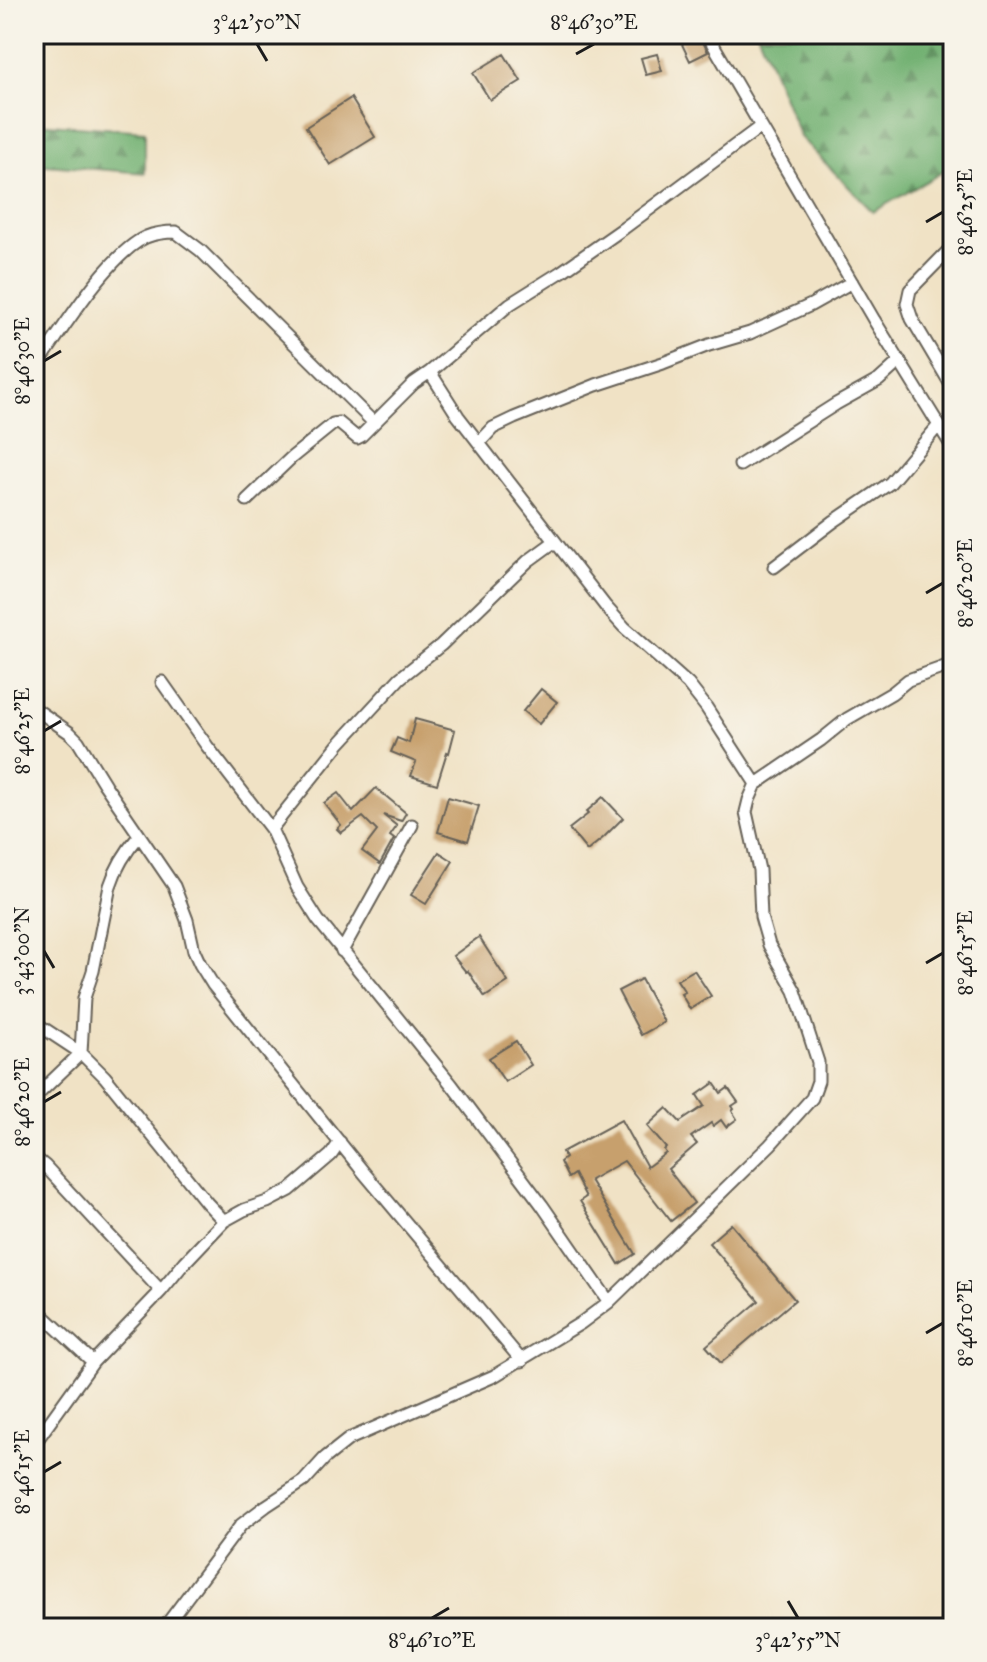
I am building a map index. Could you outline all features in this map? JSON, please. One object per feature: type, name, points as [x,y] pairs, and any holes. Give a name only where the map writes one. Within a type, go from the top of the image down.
[{"type":"street","points":[[707,34],[953,448]]},
{"type":"street","points":[[247,500],[333,424],[339,423],[357,438],[367,431],[414,383],[510,304],[624,228],[760,127]]},
{"type":"street","points":[[34,370],[100,277],[132,245],[146,237],[176,232],[200,250],[374,423]]},
{"type":"street","points":[[953,246],[910,290],[907,304],[912,319],[953,388]]},
{"type":"street","points":[[479,443],[493,428],[504,423],[596,385],[750,333],[852,282]]},
{"type":"street","points":[[740,465],[879,380],[900,361]]},
{"type":"street","points":[[430,372],[458,416],[606,607],[688,684],[756,784]]},
{"type":"street","points":[[774,567],[890,483],[939,425]]},
{"type":"street","points":[[271,829],[339,744],[400,678],[441,645],[528,561],[554,542]]},
{"type":"street","points":[[164,1628],[241,1525],[304,1481],[325,1458],[349,1439],[494,1376],[581,1323],[609,1302],[770,1145],[812,1098],[818,1081],[818,1062],[795,991],[769,945],[761,917],[759,870],[746,812],[749,800],[756,784],[847,719],[908,680],[953,664]]},
{"type":"street","points":[[162,682],[271,829],[297,887],[318,920],[452,1085],[542,1205],[609,1302]]},
{"type":"street","points":[[34,708],[78,741],[159,863],[178,895],[194,951],[206,975],[365,1174],[522,1361]]},
{"type":"street","points":[[342,951],[412,825]]},
{"type":"street","points":[[34,1098],[81,1053],[84,998],[93,971],[113,874],[139,836]]},
{"type":"street","points":[[34,1022],[81,1053],[224,1221]]},
{"type":"street","points":[[36,1436],[93,1362],[224,1221],[290,1190],[331,1155],[340,1142]]},
{"type":"street","points":[[34,1157],[161,1291]]},
{"type":"street","points":[[34,1307],[93,1362]]},
{"type":"street","points":[[951,1628],[953,1603]]},
{"type":"green space","points":[[758,34],[953,34],[953,166],[873,212],[800,137]]},
{"type":"green space","points":[[34,123],[145,131],[145,173],[34,164]]},
{"type":"building","points":[[677,34],[699,34],[708,52],[690,61]]},
{"type":"building","points":[[504,54],[521,81],[490,100],[473,73]]},
{"type":"building","points":[[657,54],[662,71],[646,75],[641,58]]},
{"type":"building","points":[[351,98],[375,137],[330,165],[306,127]]},
{"type":"building","points":[[541,689],[557,702],[539,724],[523,711]]},
{"type":"building","points":[[415,719],[455,730],[437,784],[411,776],[416,762],[391,752],[397,738],[409,743]]},
{"type":"building","points":[[376,788],[406,813],[401,821],[383,815],[397,826],[390,836],[394,839],[380,864],[362,851],[377,831],[363,817],[341,833],[337,829],[341,825],[324,803],[338,793],[353,812]]},
{"type":"building","points":[[448,797],[479,806],[468,841],[438,832]]},
{"type":"building","points":[[603,797],[623,818],[587,851],[569,829]]},
{"type":"building","points":[[439,852],[453,861],[426,904],[411,895]]},
{"type":"building","points":[[479,937],[508,982],[485,997],[468,971],[453,956]]},
{"type":"building","points":[[694,970],[711,996],[690,1009],[677,980]]},
{"type":"building","points":[[641,979],[664,1022],[641,1035],[618,991]]},
{"type":"building","points":[[516,1041],[531,1065],[505,1082],[489,1058]]},
{"type":"building","points":[[714,1083],[721,1093],[728,1088],[738,1102],[732,1106],[737,1119],[726,1127],[721,1120],[713,1126],[711,1123],[691,1137],[697,1144],[668,1169],[694,1203],[671,1221],[624,1161],[590,1180],[635,1254],[619,1264],[580,1201],[586,1197],[574,1174],[568,1178],[560,1162],[565,1158],[562,1152],[621,1120],[647,1167],[666,1153],[666,1148],[647,1126],[667,1108],[680,1122],[704,1106],[697,1095]]},
{"type":"building","points":[[731,1224],[795,1300],[721,1363],[706,1346],[759,1301],[709,1243]]}]
